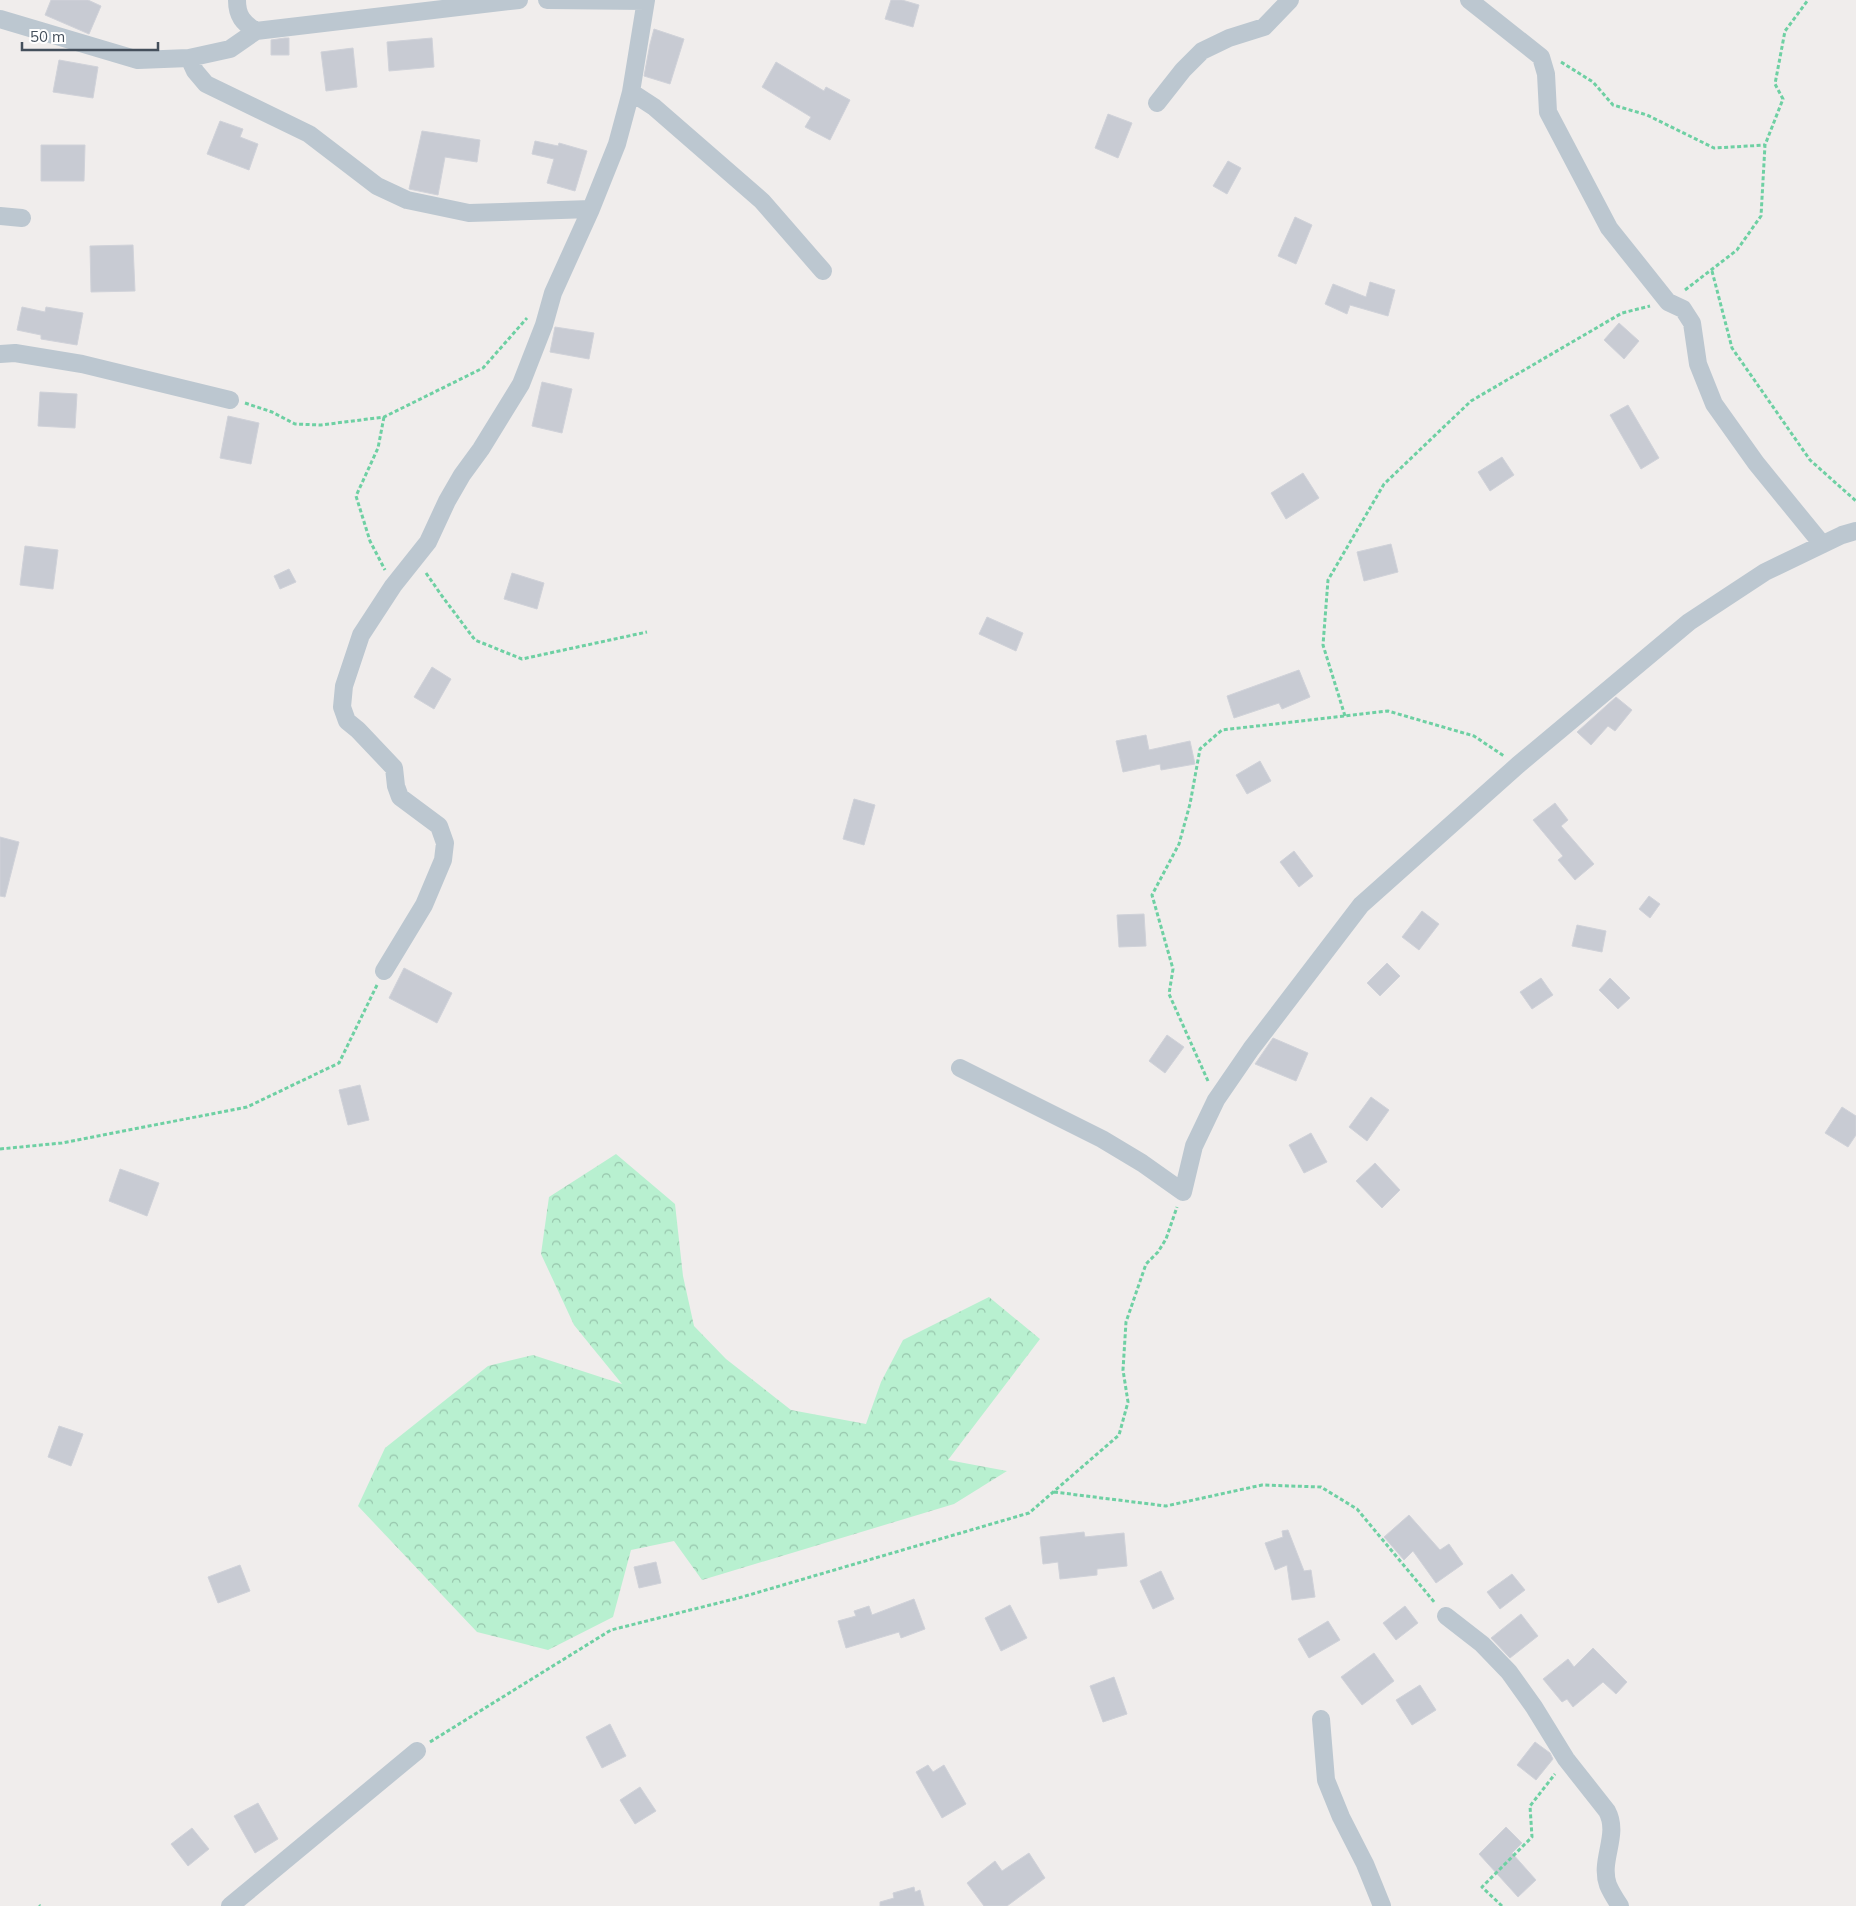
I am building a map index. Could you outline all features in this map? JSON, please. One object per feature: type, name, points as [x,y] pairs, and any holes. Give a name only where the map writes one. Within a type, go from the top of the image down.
[{"type":"street","points":[[237,0],[237,11],[245,24],[256,31]]},
{"type":"street","points":[[0,19],[138,60],[188,58],[230,50],[256,31],[460,4],[519,0]]},
{"type":"street","points":[[384,971],[424,905],[444,860],[445,843],[439,826],[400,797],[396,786],[394,768],[347,721],[342,707],[344,686],[361,635],[393,586],[428,542],[447,500],[521,384],[544,325],[553,293],[591,210],[617,144],[631,92],[646,1],[547,0]]},
{"type":"street","points":[[1158,103],[1183,70],[1202,51],[1229,38],[1264,27],[1290,0]]},
{"type":"street","points":[[1469,0],[1541,57],[1546,74],[1548,112],[1609,228],[1668,302],[1683,309],[1692,323],[1698,364],[1714,404],[1756,463],[1822,544]]},
{"type":"street","points":[[188,58],[195,71],[206,84],[308,134],[377,186],[406,200],[469,213],[591,210]]},
{"type":"street","points":[[631,92],[654,107],[762,201],[823,271]]},
{"type":"street","points":[[0,216],[22,218]]},
{"type":"street","points":[[0,354],[14,353],[82,364],[230,400]]},
{"type":"street","points":[[960,1068],[1102,1139],[1142,1163],[1182,1192],[1194,1146],[1216,1100],[1251,1048],[1362,905],[1518,765],[1689,622],[1765,572],[1822,544],[1856,531]]},
{"type":"street","points":[[1446,1616],[1482,1644],[1509,1672],[1534,1707],[1566,1759],[1607,1812],[1612,1821],[1606,1863],[1608,1884],[1620,1906]]},
{"type":"street","points":[[1321,1719],[1326,1780],[1341,1817],[1365,1864],[1382,1906]]},
{"type":"street","points":[[230,1906],[417,1751]]},
{"type":"path","points":[[1345,716],[1323,645],[1328,580],[1384,484],[1471,401],[1622,313],[1668,302],[1712,271],[1737,250],[1761,216],[1765,145],[1783,98],[1775,84],[1785,31],[1808,0]]},
{"type":"path","points":[[1541,57],[1556,59],[1593,82],[1613,105],[1647,115],[1714,148],[1765,145]]},
{"type":"path","points":[[1712,271],[1732,348],[1810,460],[1856,501]]},
{"type":"path","points":[[230,400],[254,405],[295,424],[321,425],[384,417],[483,368],[528,317]]},
{"type":"path","points":[[384,417],[378,448],[356,496],[370,541],[393,586]]},
{"type":"path","points":[[416,558],[475,640],[522,659],[647,632]]},
{"type":"path","points":[[1216,1100],[1170,994],[1173,969],[1152,895],[1179,844],[1190,804],[1200,749],[1222,730],[1388,711],[1474,736],[1518,765]]},
{"type":"path","points":[[0,1150],[62,1143],[247,1107],[288,1088],[339,1063],[384,971]]},
{"type":"path","points":[[417,1751],[612,1630],[742,1597],[1029,1513],[1119,1435],[1128,1402],[1122,1370],[1126,1322],[1146,1264],[1158,1252],[1166,1239],[1182,1192]]},
{"type":"path","points":[[1054,1492],[1166,1506],[1262,1485],[1321,1487],[1357,1509],[1446,1616]]},
{"type":"path","points":[[1502,1906],[1482,1887],[1532,1837],[1530,1806],[1566,1759]]},
{"type":"green space","points":[[616,1154],[675,1204],[683,1276],[694,1326],[726,1359],[791,1410],[866,1424],[881,1382],[903,1340],[989,1297],[1040,1339],[948,1460],[1007,1471],[954,1504],[702,1580],[674,1541],[631,1550],[613,1617],[548,1650],[477,1632],[358,1506],[385,1448],[488,1366],[533,1355],[622,1384],[574,1325],[541,1254],[549,1197]]},
{"type":"building","points":[[51,0],[88,0],[101,6],[89,34],[45,15]]},
{"type":"building","points":[[891,0],[902,0],[919,5],[913,27],[885,19]]},
{"type":"building","points":[[654,29],[684,39],[670,84],[644,76]]},
{"type":"building","points":[[289,38],[289,55],[271,55],[271,40]]},
{"type":"building","points":[[432,38],[434,67],[389,71],[387,42]]},
{"type":"building","points":[[353,48],[357,87],[326,91],[321,52]]},
{"type":"building","points":[[59,60],[98,67],[93,98],[53,92]]},
{"type":"building","points":[[776,62],[824,91],[826,87],[850,100],[830,140],[805,127],[811,117],[762,87]]},
{"type":"building","points":[[1108,114],[1132,123],[1118,158],[1095,148]]},
{"type":"building","points":[[220,121],[243,129],[240,137],[258,144],[249,170],[207,154]]},
{"type":"building","points":[[422,131],[480,140],[477,162],[445,157],[438,195],[409,189]]},
{"type":"building","points":[[535,141],[558,146],[559,143],[587,151],[575,191],[547,183],[554,159],[532,154]]},
{"type":"building","points":[[41,145],[85,145],[84,181],[41,181]]},
{"type":"building","points":[[1228,161],[1241,168],[1227,194],[1213,186]]},
{"type":"building","points":[[1295,217],[1312,225],[1296,264],[1278,256]]},
{"type":"building","points":[[133,245],[135,291],[91,292],[90,246]]},
{"type":"building","points":[[1370,282],[1395,290],[1388,316],[1350,305],[1347,314],[1325,304],[1333,284],[1366,297]]},
{"type":"building","points":[[22,307],[45,312],[46,307],[83,313],[77,345],[41,339],[41,335],[17,330]]},
{"type":"building","points":[[1619,323],[1639,341],[1624,359],[1604,340]]},
{"type":"building","points":[[555,327],[594,333],[589,359],[550,352]]},
{"type":"building","points":[[542,382],[572,389],[562,433],[532,426]]},
{"type":"building","points":[[40,392],[77,394],[75,428],[38,426]]},
{"type":"building","points":[[1628,405],[1659,458],[1641,469],[1610,415]]},
{"type":"building","points":[[228,416],[259,423],[251,464],[220,458]]},
{"type":"building","points":[[1502,457],[1514,475],[1490,491],[1478,472]]},
{"type":"building","points":[[1303,473],[1319,498],[1286,519],[1271,493]]},
{"type":"building","points":[[1391,544],[1398,572],[1364,581],[1357,552]]},
{"type":"building","points":[[25,546],[58,550],[53,589],[20,585]]},
{"type":"building","points":[[289,569],[296,582],[280,589],[274,576]]},
{"type":"building","points":[[512,573],[544,583],[537,609],[504,599]]},
{"type":"building","points":[[987,617],[1023,633],[1016,651],[979,634]]},
{"type":"building","points":[[432,667],[451,679],[434,709],[414,697]]},
{"type":"building","points":[[1299,670],[1310,697],[1282,709],[1279,703],[1234,718],[1227,696]]},
{"type":"building","points":[[1616,697],[1632,710],[1615,731],[1608,726],[1591,745],[1577,732]]},
{"type":"building","points":[[1146,735],[1149,750],[1190,741],[1195,764],[1161,770],[1160,764],[1123,772],[1116,741]]},
{"type":"building","points":[[1260,761],[1271,781],[1247,794],[1236,775]]},
{"type":"building","points":[[854,799],[875,805],[864,845],[843,839]]},
{"type":"building","points":[[1555,803],[1568,820],[1561,826],[1594,864],[1575,880],[1558,860],[1563,856],[1533,820]]},
{"type":"building","points":[[0,837],[19,842],[5,897],[0,896]]},
{"type":"building","points":[[1294,851],[1313,876],[1299,887],[1280,862]]},
{"type":"building","points":[[1649,896],[1660,904],[1650,918],[1639,909]]},
{"type":"building","points":[[1422,911],[1439,924],[1419,950],[1402,937]]},
{"type":"building","points":[[1144,914],[1146,946],[1119,947],[1117,915]]},
{"type":"building","points":[[1577,925],[1606,931],[1602,952],[1572,946]]},
{"type":"building","points":[[1387,963],[1400,976],[1380,996],[1367,983]]},
{"type":"building","points":[[404,968],[452,993],[437,1023],[389,998]]},
{"type":"building","points":[[1541,978],[1553,995],[1532,1009],[1520,992]]},
{"type":"building","points":[[1610,978],[1630,998],[1618,1009],[1599,990]]},
{"type":"building","points":[[1167,1035],[1184,1047],[1165,1073],[1149,1061]]},
{"type":"building","points":[[1273,1038],[1308,1053],[1296,1081],[1255,1064]]},
{"type":"building","points":[[360,1085],[369,1120],[348,1125],[339,1090]]},
{"type":"building","points":[[1371,1097],[1389,1110],[1367,1141],[1349,1127]]},
{"type":"building","points":[[1842,1107],[1856,1116],[1856,1135],[1848,1147],[1825,1133]]},
{"type":"building","points":[[1311,1133],[1327,1162],[1304,1173],[1289,1145]]},
{"type":"building","points":[[1375,1163],[1400,1190],[1382,1208],[1356,1181]]},
{"type":"building","points":[[120,1169],[159,1183],[147,1216],[109,1201]]},
{"type":"building","points":[[59,1426],[83,1434],[71,1466],[48,1457]]},
{"type":"building","points":[[1409,1515],[1440,1550],[1449,1544],[1463,1564],[1436,1583],[1413,1551],[1404,1560],[1384,1537]]},
{"type":"building","points":[[1288,1530],[1304,1571],[1311,1570],[1315,1597],[1292,1600],[1287,1565],[1275,1570],[1265,1543],[1283,1537],[1282,1531]]},
{"type":"building","points":[[1084,1532],[1085,1537],[1124,1533],[1127,1566],[1097,1569],[1097,1575],[1060,1579],[1058,1562],[1043,1564],[1040,1537]]},
{"type":"building","points":[[656,1562],[661,1583],[639,1588],[634,1567]]},
{"type":"building","points":[[240,1565],[250,1591],[218,1603],[208,1577]]},
{"type":"building","points":[[1161,1571],[1174,1599],[1153,1609],[1140,1581]]},
{"type":"building","points":[[1512,1574],[1525,1590],[1500,1609],[1487,1592]]},
{"type":"building","points":[[914,1599],[925,1629],[901,1638],[899,1632],[846,1648],[838,1621],[856,1616],[854,1611],[869,1606],[872,1615]]},
{"type":"building","points":[[1010,1605],[1027,1638],[1001,1651],[985,1618]]},
{"type":"building","points":[[1405,1606],[1418,1623],[1396,1640],[1383,1623]]},
{"type":"building","points":[[1521,1614],[1538,1636],[1510,1658],[1491,1638]]},
{"type":"building","points":[[1328,1621],[1340,1640],[1309,1658],[1298,1639]]},
{"type":"building","points":[[1593,1648],[1627,1682],[1616,1694],[1603,1682],[1573,1707],[1567,1699],[1562,1702],[1543,1679],[1568,1659],[1574,1667]]},
{"type":"building","points":[[1374,1653],[1394,1681],[1362,1705],[1341,1677]]},
{"type":"building","points":[[1114,1677],[1127,1714],[1103,1722],[1090,1686]]},
{"type":"building","points":[[1420,1685],[1436,1710],[1412,1725],[1396,1700]]},
{"type":"building","points":[[610,1724],[626,1756],[602,1768],[586,1737]]},
{"type":"building","points":[[1535,1742],[1550,1753],[1553,1759],[1536,1780],[1517,1765]]},
{"type":"building","points":[[928,1765],[933,1772],[944,1765],[966,1804],[942,1818],[916,1772]]},
{"type":"building","points":[[640,1787],[656,1811],[635,1824],[620,1800]]},
{"type":"building","points":[[258,1803],[278,1839],[255,1853],[234,1816]]},
{"type":"building","points":[[1506,1827],[1522,1843],[1512,1853],[1536,1880],[1518,1897],[1479,1854]]},
{"type":"building","points":[[192,1828],[209,1849],[188,1866],[171,1844]]},
{"type":"building","points":[[1029,1853],[1045,1878],[1007,1906],[984,1906],[967,1883],[995,1861],[1002,1871]]},
{"type":"building","points":[[914,1887],[915,1892],[920,1890],[924,1906],[880,1906],[880,1902],[894,1898],[893,1893]]}]
